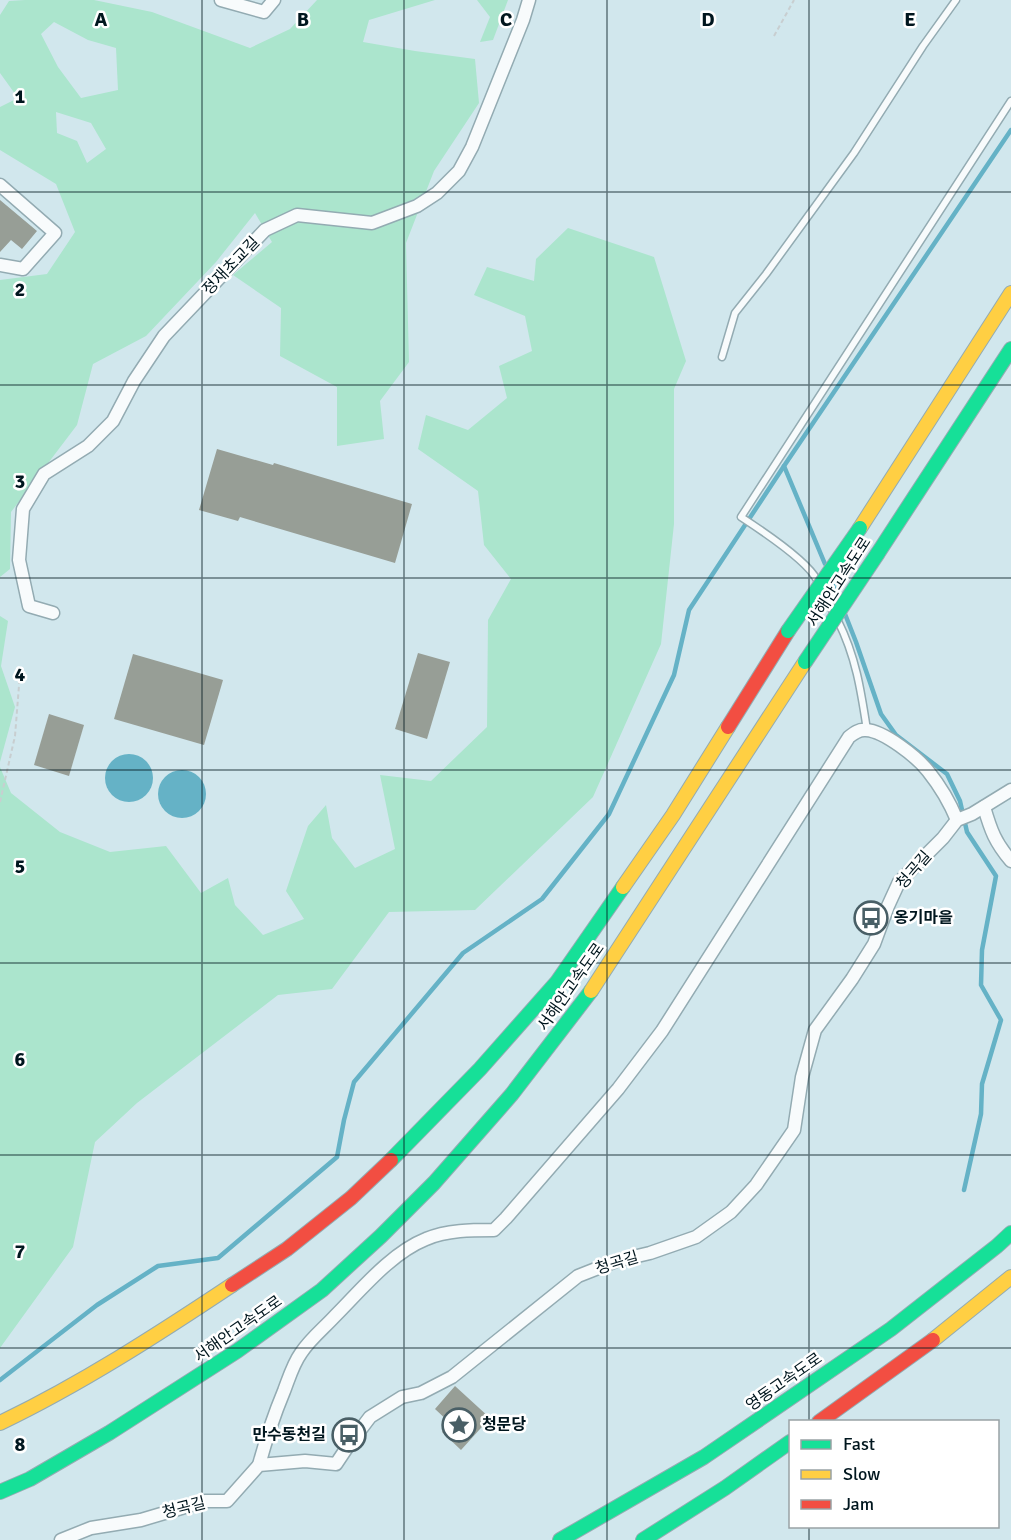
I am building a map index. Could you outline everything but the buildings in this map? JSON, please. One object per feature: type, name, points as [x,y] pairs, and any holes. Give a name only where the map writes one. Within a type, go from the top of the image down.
[{"type":"highway","name":"서해안고속도로","points":[[0,1423],[23,1413],[151,1339],[287,1249],[351,1198],[400,1152],[480,1069],[557,982],[673,815],[788,631],[860,528],[1011,293]]},
{"type":"highway","name":"서해안고속도로","points":[[0,1492],[30,1479],[109,1433],[237,1351],[322,1290],[434,1183],[512,1094],[585,1000],[1011,349]]},
{"type":"highway","name":"영동고속도로","points":[[560,1540],[704,1457],[891,1329],[1011,1233]]},
{"type":"highway","points":[[822,1420],[917,1352],[1011,1277]]},
{"type":"highway","points":[[643,1540],[725,1488],[789,1443]]},
{"type":"street","points":[[221,0],[264,12],[274,0]]},
{"type":"street","name":"정재초교길","points":[[53,613],[29,606],[20,560],[23,508],[44,474],[88,446],[113,421],[134,381],[164,336],[265,230],[297,215],[372,223],[417,206],[437,193],[459,171],[472,147],[524,20],[529,0]]},
{"type":"street","points":[[0,185],[55,233],[23,269],[0,265]]},
{"type":"street","points":[[259,1465],[268,1432],[301,1353],[360,1290],[403,1252],[426,1238],[448,1233],[494,1230],[618,1089],[662,1030],[849,737],[867,730],[897,743],[926,768],[945,796],[957,820]]},
{"type":"street","name":"청곡길","points":[[61,1540],[92,1528],[141,1520],[205,1501],[227,1501],[259,1465],[305,1461],[336,1464],[370,1417],[402,1397],[421,1393],[452,1377],[578,1276],[616,1261],[650,1253],[696,1236],[731,1212],[756,1185],[794,1130],[802,1077],[815,1030],[874,944],[899,882],[943,838],[957,820],[972,814],[1011,790]]},
{"type":"street","points":[[984,807],[994,837],[1011,861]]},
{"type":"lane","points":[[722,357],[735,313],[854,153],[923,46],[956,0]]},
{"type":"lane","points":[[867,730],[857,670],[850,647],[814,573],[741,517],[1011,101]]},
{"type":"path","points":[[774,36],[794,0]]},
{"type":"path","points":[[0,802],[15,736],[20,673]]},
{"type":"green space","points":[[94,0],[152,12],[250,48],[290,29],[317,0],[435,0],[369,20],[363,42],[475,59],[479,103],[434,171],[406,243],[409,362],[380,401],[384,439],[337,446],[337,387],[280,356],[281,308],[233,275],[272,242],[255,213],[216,262],[146,336],[93,364],[77,425],[11,512],[10,569],[0,577],[0,280],[47,274],[75,232],[56,184],[0,150],[0,107],[18,98],[0,73],[0,15],[9,1]],"holes":[[[54,22],[88,40],[116,48],[118,90],[81,98],[58,67],[41,34]],[[56,112],[91,123],[106,149],[87,163],[77,141],[57,133]]]},
{"type":"green space","points":[[477,0],[508,0],[493,40],[480,42],[490,17]]},
{"type":"green space","points":[[568,228],[654,257],[686,361],[674,389],[674,524],[661,644],[593,797],[475,910],[389,912],[332,989],[278,995],[137,1103],[95,1142],[73,1247],[0,1348],[0,767],[11,793],[60,832],[110,852],[166,846],[201,893],[228,878],[235,905],[263,935],[304,919],[286,891],[308,826],[326,805],[332,838],[355,868],[395,849],[380,775],[431,781],[487,727],[488,620],[511,579],[484,545],[478,491],[418,449],[426,415],[468,430],[507,398],[499,366],[532,351],[525,316],[474,295],[487,267],[534,281],[536,259]]},
{"type":"green space","points":[[0,616],[8,621],[1,666],[15,707],[0,762]]},
{"type":"water","points":[[129,754],[146,761],[153,778],[146,795],[129,802],[112,795],[105,778],[112,761]]},
{"type":"water","points":[[182,770],[199,777],[206,794],[199,811],[182,818],[165,811],[158,794],[165,777]]},
{"type":"waterway","points":[[0,1380],[97,1305],[158,1266],[218,1258],[337,1157],[354,1082],[463,953],[542,899],[609,814],[674,675],[689,610],[1011,130]]},
{"type":"waterway","points":[[784,466],[825,564]]},
{"type":"waterway","points":[[831,580],[838,598]]},
{"type":"waterway","points":[[845,614],[881,714],[896,735],[947,774],[960,801],[967,832],[996,876],[982,950],[981,985],[1001,1020],[982,1084],[981,1114],[964,1190]]},
{"type":"traffic: fast","points":[[878,553],[1011,349]]},
{"type":"traffic: fast","points":[[788,631],[860,528]]},
{"type":"traffic: fast","points":[[805,662],[878,553]]},
{"type":"traffic: fast","points":[[391,1160],[480,1069],[557,982],[623,887]]},
{"type":"traffic: fast","points":[[0,1492],[30,1479],[109,1433],[237,1351],[322,1290],[434,1183],[512,1094],[591,991]]},
{"type":"traffic: fast","points":[[560,1540],[704,1457],[891,1329],[1011,1233]]},
{"type":"traffic: fast","points":[[643,1540],[725,1488],[789,1443]]},
{"type":"traffic: slow","points":[[860,528],[1011,293]]},
{"type":"traffic: slow","points":[[591,991],[805,662]]},
{"type":"traffic: slow","points":[[623,887],[673,815],[728,727]]},
{"type":"traffic: slow","points":[[933,1340],[1011,1277]]},
{"type":"traffic: slow","points":[[0,1423],[118,1358],[232,1285]]},
{"type":"traffic: jam","points":[[728,727],[788,631]]},
{"type":"traffic: jam","points":[[232,1285],[287,1249],[351,1198],[391,1160]]},
{"type":"traffic: jam","points":[[822,1420],[933,1340]]},
{"type":"place","name":"옹기마을","points":[[871,918]]},
{"type":"place","name":"청문당","points":[[459,1425]]},
{"type":"place","name":"만수동천길","points":[[349,1435]]}]
